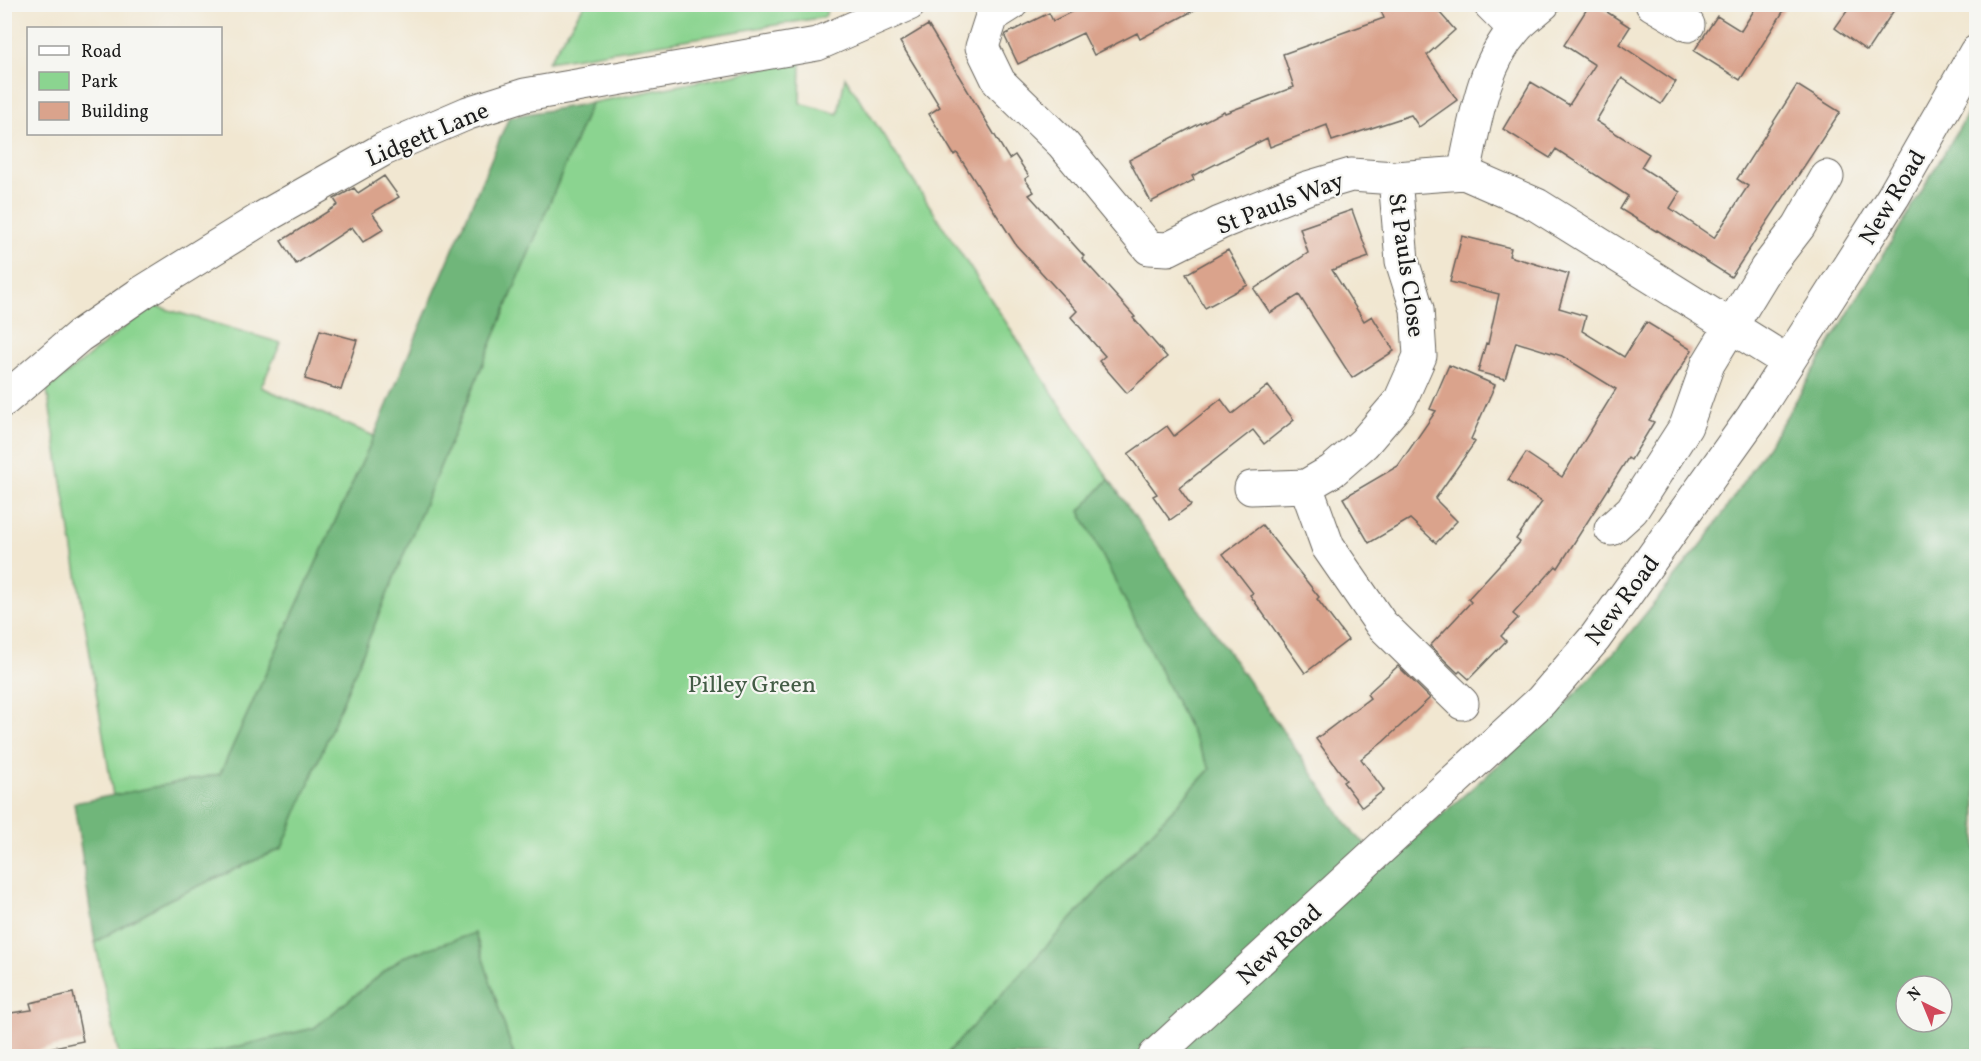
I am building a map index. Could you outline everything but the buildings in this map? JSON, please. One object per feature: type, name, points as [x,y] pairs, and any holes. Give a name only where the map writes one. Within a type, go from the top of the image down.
[{"type":"street","name":"Lidgett Lane","points":[[4,400],[80,336],[143,292],[264,217],[395,144],[468,112],[525,95],[818,44],[909,4]]},
{"type":"street","name":"St Pauls Way","points":[[1011,4],[992,16],[982,48],[999,82],[1063,144],[1149,249],[1168,249],[1220,223],[1307,188],[1351,175],[1395,178],[1464,173],[1537,205],[1788,362]]},
{"type":"street","points":[[1490,4],[1515,29]]},
{"type":"street","points":[[1464,173],[1484,86],[1499,52],[1515,29],[1543,4]]},
{"type":"street","points":[[1652,4],[1688,25]]},
{"type":"street","name":"New Road","points":[[1155,1056],[1541,701],[1595,638],[1676,528],[1752,418],[1893,196],[1977,52]]},
{"type":"street","points":[[1611,529],[1632,510],[1686,426],[1708,364],[1766,269],[1799,226],[1827,177]]},
{"type":"street","name":"St Pauls Close","points":[[1251,488],[1306,486],[1332,471],[1364,443],[1400,401],[1420,356],[1417,309],[1402,261],[1395,178]]},
{"type":"street","points":[[1306,486],[1328,548],[1381,624],[1462,703]]},
{"type":"green space","points":[[584,5],[829,5],[825,17],[548,62]]},
{"type":"green space","name":"Pilley Green","points":[[801,61],[800,103],[838,114],[845,77],[1109,479],[1080,511],[1210,769],[945,1056],[514,1056],[475,934],[403,957],[314,1028],[199,1056],[119,1056],[95,942],[168,900],[282,848],[591,103]]},
{"type":"green space","points":[[1976,100],[1976,1056],[945,1056],[1210,769],[1080,511],[1109,479],[1354,834],[1388,862],[1556,714],[1617,649],[1706,539],[1786,417]]},
{"type":"green space","points":[[591,103],[282,848],[168,900],[95,942],[74,803],[220,774],[374,436],[509,117]]},
{"type":"green space","points":[[152,305],[281,343],[261,387],[374,436],[220,774],[113,796],[47,390]]},
{"type":"green space","points":[[475,933],[514,1056],[199,1056],[314,1028],[403,957]]}]
